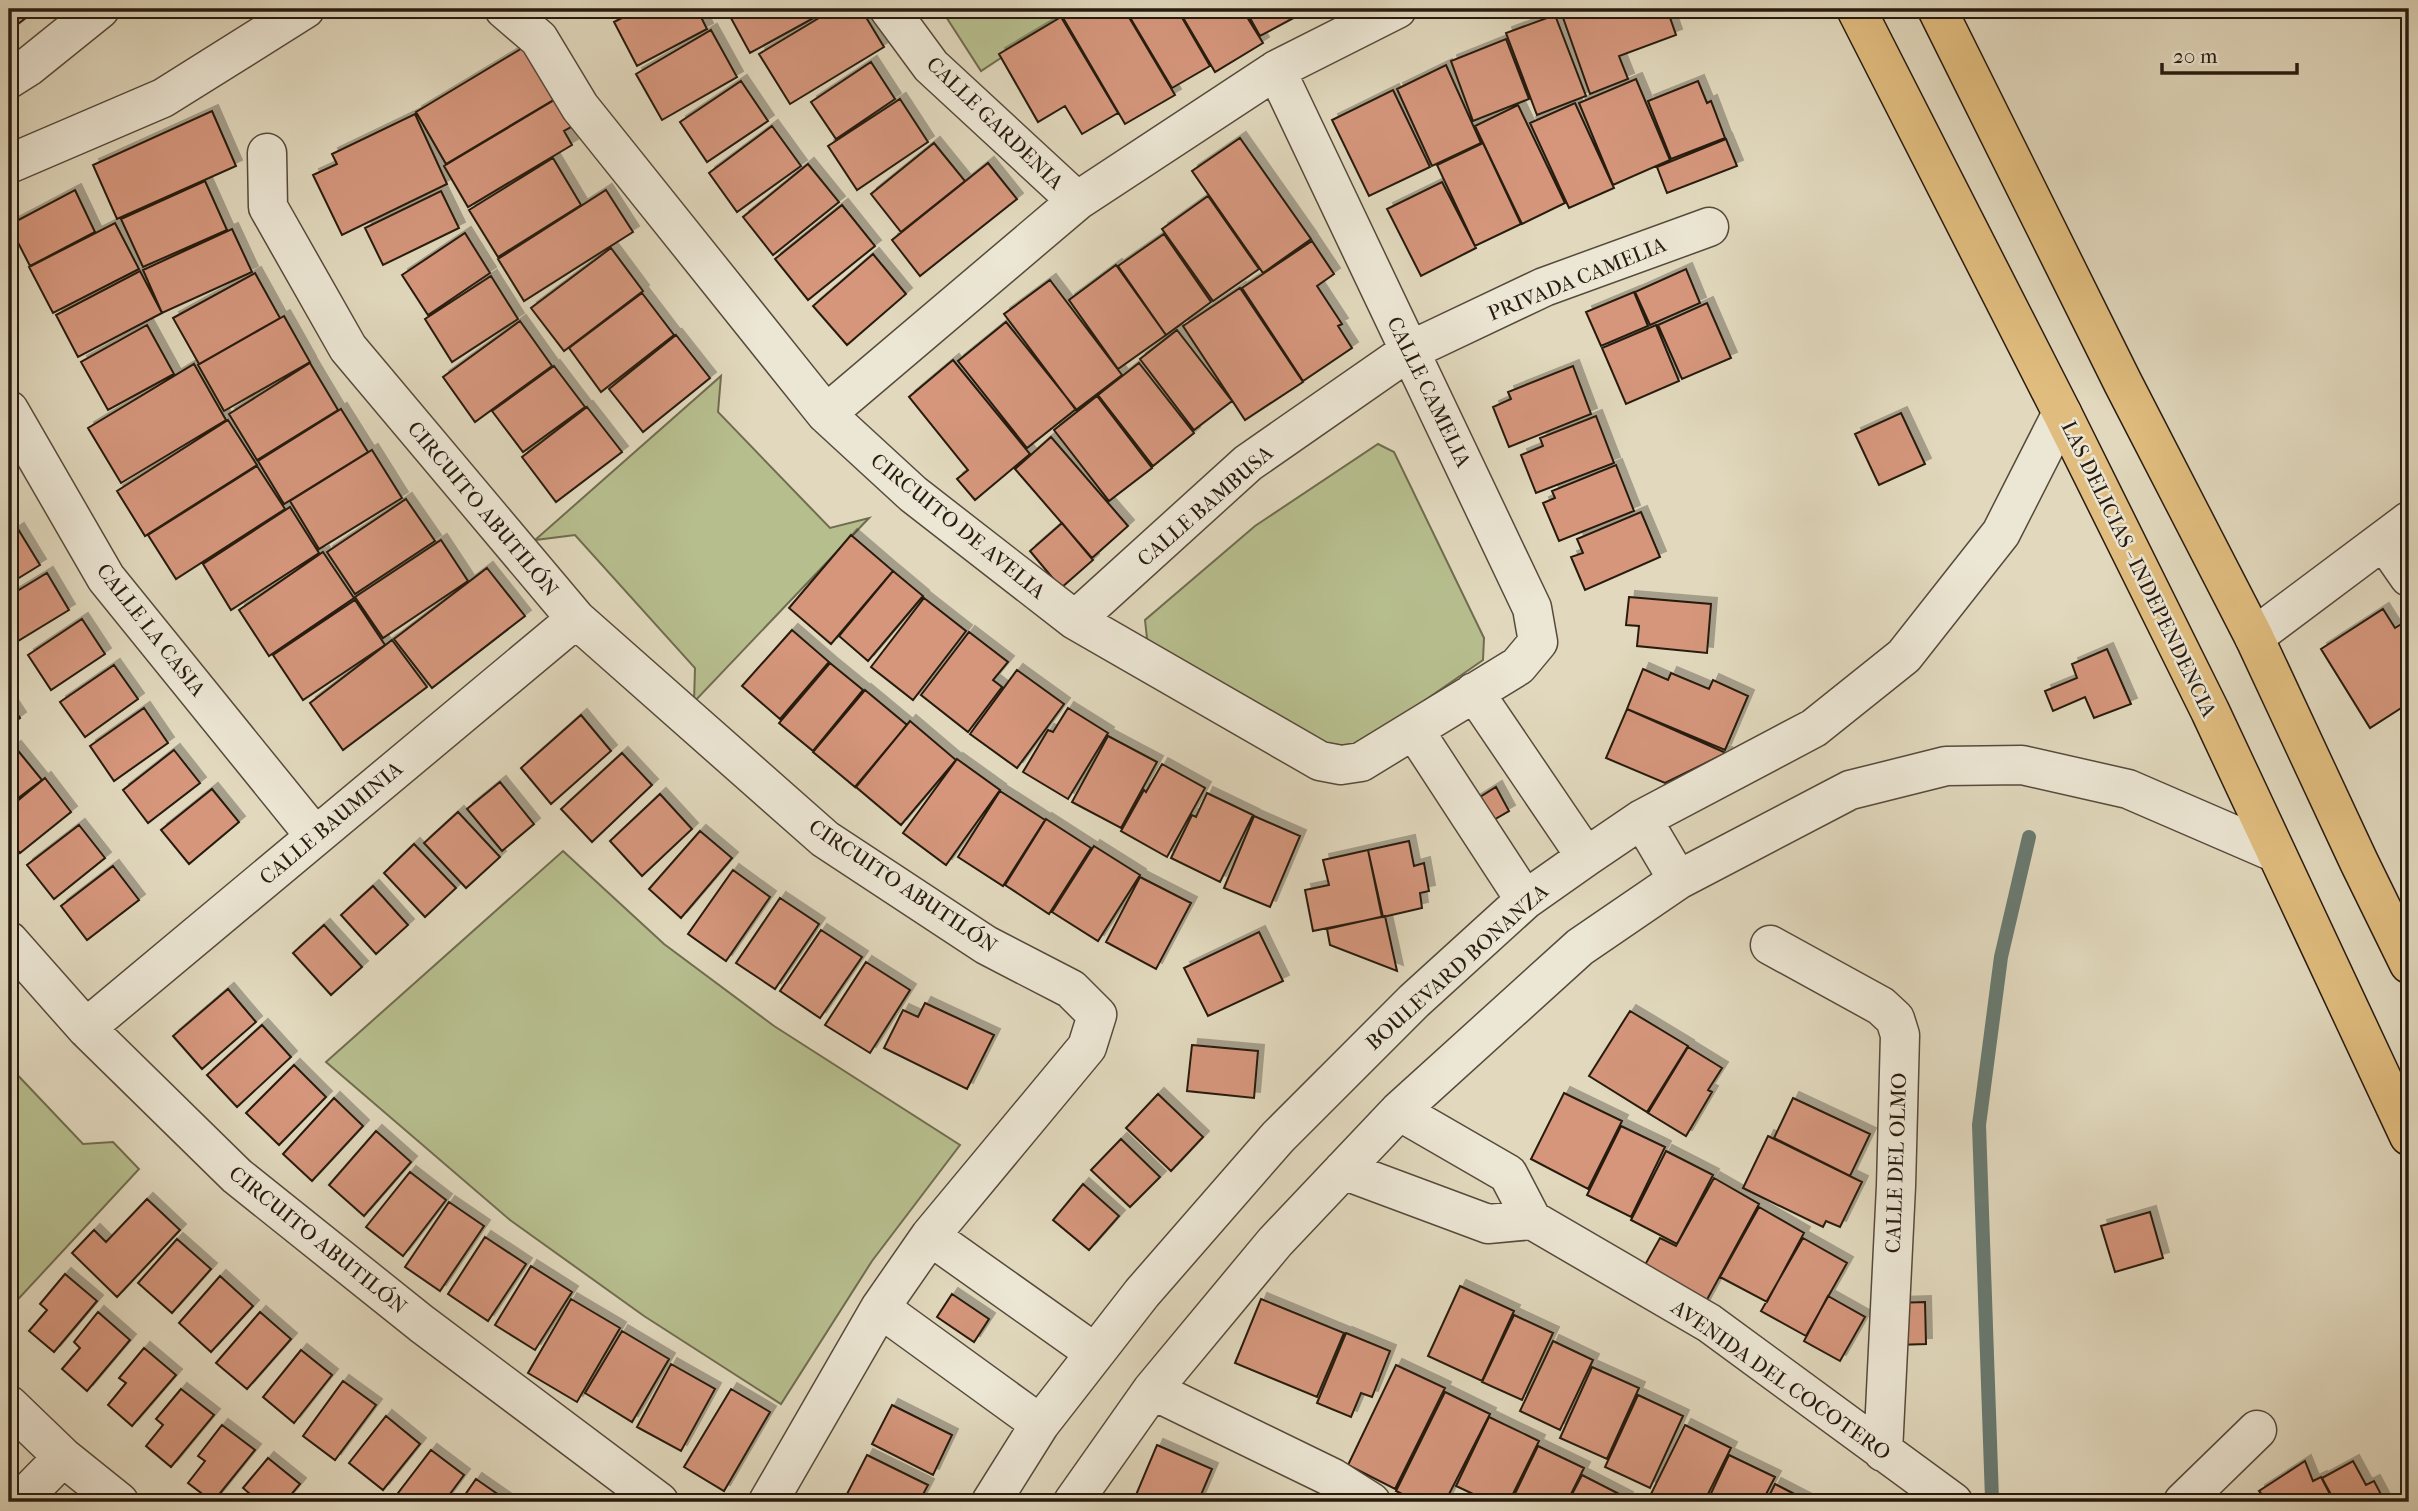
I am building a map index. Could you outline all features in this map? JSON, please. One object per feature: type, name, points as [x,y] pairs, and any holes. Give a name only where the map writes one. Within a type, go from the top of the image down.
[{"type":"main road","name":"LAS DELICIAS - INDEPENDENCIA","points":[[1856,9],[2210,711],[2409,1136]]},
{"type":"main road","points":[[1937,9],[2123,383],[2255,637],[2409,964]]},
{"type":"street","points":[[9,79],[29,67],[100,9]]},
{"type":"street","points":[[9,164],[163,98],[305,9]]},
{"type":"street","name":"CIRCUITO DE AVELIA","points":[[504,9],[539,39],[580,107],[826,414],[912,494],[1075,620],[1320,761],[1341,765],[1362,762],[1474,692]]},
{"type":"street","name":"CALLE GARDENIA","points":[[889,9],[931,66],[1077,201]]},
{"type":"street","points":[[826,414],[1077,201],[1276,70],[1397,9]]},
{"type":"street","name":"CALLE CAMELIA","points":[[1276,70],[1532,608],[1538,642],[1518,666],[1474,692]]},
{"type":"street","name":"CIRCUITO ABUTILÓN","points":[[267,153],[268,207],[348,348],[576,619],[825,839],[986,945],[1072,989],[1097,1015],[1087,1047],[930,1236],[880,1308],[768,1502]]},
{"type":"street","name":"PRIVADA CAMELIA","points":[[1409,351],[1544,287],[1709,227]]},
{"type":"street","name":"CALLE BAMBUSA","points":[[1075,620],[1248,463],[1409,351]]},
{"type":"street","name":"CALLE LA CASIA","points":[[9,410],[106,578],[315,836]]},
{"type":"street","name":"BOULEVARD BONANZA","points":[[991,1502],[1040,1424],[1142,1293],[1279,1138],[1415,1001],[1525,900],[1642,819],[1814,728],[1904,656],[2001,533],[2062,413]]},
{"type":"street","points":[[2255,637],[2397,531],[2409,577]]},
{"type":"street","name":"CALLE BAUMINIA","points":[[86,1028],[576,619]]},
{"type":"street","points":[[1474,692],[1586,857]]},
{"type":"street","points":[[1414,730],[1525,900]]},
{"type":"street","points":[[1073,1502],[1152,1390],[1275,1242],[1399,1111],[1580,947],[1678,880],[1850,790],[1946,766],[2022,765],[2127,789],[2276,853]]},
{"type":"street","points":[[1642,819],[1678,880]]},
{"type":"street","name":"CIRCUITO ABUTILÓN","points":[[9,942],[86,1028],[237,1176],[422,1324],[659,1502]]},
{"type":"street","name":"CALLE DEL OLMO","points":[[1770,945],[1881,1006],[1895,1019],[1900,1035],[1896,1186],[1883,1452]]},
{"type":"street","points":[[1343,1170],[1488,1224],[1532,1220],[1508,1174],[1399,1111]]},
{"type":"street","name":"AVENIDA DEL COCOTERO","points":[[1532,1220],[1709,1323],[1953,1502]]},
{"type":"street","points":[[930,1236],[1095,1353]]},
{"type":"street","points":[[880,1308],[1040,1424]]},
{"type":"street","points":[[1152,1390],[1333,1478],[1371,1502]]},
{"type":"street","points":[[9,1405],[63,1458],[119,1502]]},
{"type":"street","points":[[2183,1502],[2257,1430]]},
{"type":"street","points":[[19,1502],[63,1458]]},
{"type":"green space","points":[[941,9],[1075,9],[981,71]]},
{"type":"green space","points":[[721,376],[718,412],[830,528],[869,518],[694,702],[695,668],[575,535],[535,540]]},
{"type":"green space","points":[[1378,444],[1394,452],[1484,638],[1483,660],[1359,746],[1327,750],[1148,648],[1145,620],[1255,526]]},
{"type":"green space","points":[[563,851],[664,944],[774,1026],[960,1145],[872,1261],[781,1404],[644,1316],[510,1220],[326,1062]]},
{"type":"green space","points":[[9,1066],[83,1144],[113,1142],[139,1169],[9,1309]]},
{"type":"building","points":[[9,9],[34,9],[35,11],[9,31]]},
{"type":"building","points":[[639,9],[697,9],[707,29],[637,66],[614,22]]},
{"type":"building","points":[[726,9],[830,9],[750,53]]},
{"type":"building","points":[[834,9],[861,9],[884,47],[790,104],[759,54]]},
{"type":"building","points":[[1073,9],[1124,9],[1175,95],[1125,124],[1062,16]]},
{"type":"building","points":[[1125,9],[1177,9],[1210,66],[1172,88]]},
{"type":"building","points":[[1178,9],[1242,9],[1263,43],[1215,72]]},
{"type":"building","points":[[1245,9],[1298,9],[1301,14],[1260,36]]},
{"type":"building","points":[[1570,9],[1667,9],[1676,35],[1619,56],[1628,79],[1590,94],[1561,12]]},
{"type":"building","points":[[1555,15],[1586,96],[1537,115],[1506,33]]},
{"type":"building","points":[[1061,17],[1118,113],[1082,134],[1065,106],[1038,122],[999,54]]},
{"type":"building","points":[[711,30],[737,77],[662,120],[636,74]]},
{"type":"building","points":[[1506,39],[1529,99],[1473,121],[1451,61]]},
{"type":"building","points":[[529,44],[560,96],[446,164],[416,112]]},
{"type":"building","points":[[871,62],[895,99],[836,139],[811,102]]},
{"type":"building","points":[[1446,65],[1481,143],[1432,166],[1397,89]]},
{"type":"building","points":[[1636,79],[1670,160],[1613,185],[1579,103]]},
{"type":"building","points":[[741,81],[768,121],[707,162],[680,122]]},
{"type":"building","points":[[1698,81],[1707,103],[1711,101],[1725,138],[1671,159],[1648,101]]},
{"type":"building","points":[[1393,90],[1430,167],[1369,196],[1332,120]]},
{"type":"building","points":[[566,93],[582,121],[564,131],[572,145],[468,207],[444,166]]},
{"type":"building","points":[[900,99],[928,142],[857,190],[828,146]]},
{"type":"building","points":[[1575,103],[1614,188],[1569,208],[1530,123]]},
{"type":"building","points":[[1518,105],[1565,203],[1522,224],[1475,126]]},
{"type":"building","points":[[212,111],[236,166],[117,219],[93,165]]},
{"type":"building","points":[[415,114],[447,184],[342,235],[313,175],[337,164],[332,154]]},
{"type":"building","points":[[772,126],[801,166],[737,212],[709,173]]},
{"type":"building","points":[[1240,138],[1311,239],[1263,273],[1192,171]]},
{"type":"building","points":[[1726,139],[1737,166],[1667,193],[1657,167]]},
{"type":"building","points":[[934,143],[965,181],[901,232],[871,194]]},
{"type":"building","points":[[1483,143],[1521,224],[1475,246],[1437,165]]},
{"type":"building","points":[[553,158],[581,205],[498,257],[469,210]]},
{"type":"building","points":[[988,163],[1017,199],[920,276],[892,240]]},
{"type":"building","points":[[808,164],[839,202],[773,255],[743,217]]},
{"type":"building","points":[[205,181],[227,230],[143,267],[121,219]]},
{"type":"building","points":[[1442,182],[1476,248],[1421,276],[1387,209]]},
{"type":"building","points":[[75,190],[95,232],[30,266],[9,225]]},
{"type":"building","points":[[606,190],[633,232],[524,301],[498,259]]},
{"type":"building","points":[[441,191],[459,228],[383,265],[365,228]]},
{"type":"building","points":[[1208,196],[1259,269],[1213,301],[1162,229]]},
{"type":"building","points":[[842,205],[875,246],[808,300],[775,259]]},
{"type":"building","points":[[115,223],[139,269],[53,313],[29,267]]},
{"type":"building","points":[[232,229],[252,272],[162,313],[143,270]]},
{"type":"building","points":[[465,233],[490,273],[428,315],[402,275]]},
{"type":"building","points":[[1164,234],[1211,302],[1166,335],[1118,266]]},
{"type":"building","points":[[1312,241],[1334,274],[1317,286],[1342,324],[1338,326],[1352,348],[1303,381],[1242,288]]},
{"type":"building","points":[[611,248],[643,291],[564,351],[531,308]]},
{"type":"building","points":[[873,254],[906,294],[847,345],[813,306]]},
{"type":"building","points":[[1116,265],[1166,335],[1118,369],[1069,300]]},
{"type":"building","points":[[1686,269],[1700,303],[1650,325],[1635,292]]},
{"type":"building","points":[[140,271],[162,313],[78,357],[56,315]]},
{"type":"building","points":[[255,273],[280,318],[199,364],[173,318]]},
{"type":"building","points":[[491,276],[518,319],[452,362],[425,319]]},
{"type":"building","points":[[1050,280],[1122,375],[1076,410],[1004,314]]},
{"type":"building","points":[[1240,288],[1303,382],[1245,420],[1183,326]]},
{"type":"building","points":[[1634,292],[1648,326],[1601,346],[1586,312]]},
{"type":"building","points":[[642,293],[674,335],[601,392],[569,348]]},
{"type":"building","points":[[1707,303],[1731,358],[1682,379],[1658,325]]},
{"type":"building","points":[[284,316],[310,362],[224,411],[198,365]]},
{"type":"building","points":[[520,321],[552,366],[475,422],[443,377]]},
{"type":"building","points":[[1006,322],[1076,409],[1027,448],[958,361]]},
{"type":"building","points":[[147,325],[174,374],[108,410],[81,362]]},
{"type":"building","points":[[1656,325],[1679,381],[1626,404],[1602,348]]},
{"type":"building","points":[[1177,330],[1232,401],[1194,430],[1140,359]]},
{"type":"building","points":[[676,335],[710,378],[643,432],[609,389]]},
{"type":"building","points":[[953,360],[1030,454],[975,500],[957,479],[968,470],[909,397]]},
{"type":"building","points":[[310,363],[338,410],[257,460],[229,414]]},
{"type":"building","points":[[1139,363],[1194,433],[1153,466],[1098,395]]},
{"type":"building","points":[[194,364],[226,420],[121,483],[88,428]]},
{"type":"building","points":[[554,366],[585,407],[523,452],[492,411]]},
{"type":"building","points":[[1573,366],[1591,414],[1509,447],[1493,407],[1511,399],[1508,392]]},
{"type":"building","points":[[1097,396],[1152,468],[1109,501],[1054,430]]},
{"type":"building","points":[[587,407],[622,452],[556,502],[522,457]]},
{"type":"building","points":[[341,409],[368,452],[284,504],[258,461]]},
{"type":"building","points":[[1901,413],[1925,464],[1879,485],[1855,434]]},
{"type":"building","points":[[1596,416],[1614,463],[1536,493],[1521,455],[1543,446],[1540,438]]},
{"type":"building","points":[[228,420],[257,465],[145,536],[117,491]]},
{"type":"building","points":[[1051,437],[1128,526],[1092,558],[1015,469]]},
{"type":"building","points":[[372,450],[402,498],[319,549],[290,501]]},
{"type":"building","points":[[1616,465],[1634,511],[1559,541],[1543,503],[1555,498],[1552,491]]},
{"type":"building","points":[[257,466],[285,509],[176,579],[148,535]]},
{"type":"building","points":[[406,499],[435,541],[355,594],[327,552]]},
{"type":"building","points":[[290,507],[319,553],[231,610],[203,564]]},
{"type":"building","points":[[1641,512],[1660,557],[1585,590],[1571,557],[1583,553],[1577,539]]},
{"type":"building","points":[[1062,523],[1093,560],[1061,588],[1030,551]]},
{"type":"building","points":[[18,529],[40,565],[9,584],[9,535]]},
{"type":"building","points":[[851,535],[893,571],[831,644],[789,608]]},
{"type":"building","points":[[441,540],[468,581],[383,638],[355,597]]},
{"type":"building","points":[[323,552],[354,598],[269,656],[239,610]]},
{"type":"building","points":[[487,568],[525,616],[432,688],[394,639]]},
{"type":"building","points":[[893,571],[923,596],[868,661],[839,636]]},
{"type":"building","points":[[47,573],[69,610],[13,644],[9,637],[9,596]]},
{"type":"building","points":[[1629,597],[1711,604],[1707,653],[1637,646],[1639,626],[1626,625]]},
{"type":"building","points":[[924,598],[966,631],[913,700],[871,667]]},
{"type":"building","points":[[355,600],[385,645],[303,700],[273,655]]},
{"type":"building","points":[[2383,609],[2395,628],[2408,620],[2409,623],[2409,703],[2370,728],[2321,649]]},
{"type":"building","points":[[82,619],[105,654],[51,690],[28,655]]},
{"type":"building","points":[[792,630],[829,662],[780,719],[742,686]]},
{"type":"building","points":[[969,632],[1008,662],[993,680],[1002,687],[968,732],[921,695]]},
{"type":"building","points":[[392,640],[427,687],[343,750],[310,703]]},
{"type":"building","points":[[2107,649],[2131,704],[2094,718],[2085,697],[2053,711],[2045,691],[2077,678],[2072,664]]},
{"type":"building","points":[[830,663],[863,690],[813,751],[779,723]]},
{"type":"building","points":[[114,665],[138,699],[85,737],[60,702]]},
{"type":"building","points":[[1643,669],[1668,680],[1671,673],[1709,689],[1713,680],[1748,696],[1725,750],[1627,709]]},
{"type":"building","points":[[1017,670],[1064,704],[1017,768],[970,734]]},
{"type":"building","points":[[865,690],[907,725],[855,787],[813,752]]},
{"type":"building","points":[[9,701],[20,718],[9,726]]},
{"type":"building","points":[[144,708],[168,743],[114,781],[90,746]]},
{"type":"building","points":[[1068,708],[1108,733],[1068,799],[1023,772],[1048,730],[1053,732]]},
{"type":"building","points":[[1627,709],[1726,753],[1665,783],[1606,758]]},
{"type":"building","points":[[581,715],[611,751],[551,804],[521,768]]},
{"type":"building","points":[[910,721],[956,760],[901,825],[856,787]]},
{"type":"building","points":[[1108,736],[1157,762],[1121,828],[1072,802]]},
{"type":"building","points":[[15,747],[42,780],[9,805],[9,752]]},
{"type":"building","points":[[174,750],[200,783],[148,823],[123,790]]},
{"type":"building","points":[[622,753],[652,785],[592,842],[561,809]]},
{"type":"building","points":[[957,759],[1000,790],[946,865],[903,833]]},
{"type":"building","points":[[1162,764],[1205,788],[1167,857],[1121,831]]},
{"type":"building","points":[[45,778],[71,812],[20,853],[9,839],[9,808]]},
{"type":"building","points":[[500,782],[534,824],[502,851],[467,809]]},
{"type":"building","points":[[1496,787],[1509,811],[1485,825],[1472,802]]},
{"type":"building","points":[[212,789],[239,822],[189,864],[161,830]]},
{"type":"building","points":[[1000,791],[1045,820],[1003,886],[958,857]]},
{"type":"building","points":[[1207,793],[1253,815],[1220,882],[1171,858],[1192,815],[1196,817]]},
{"type":"building","points":[[660,794],[692,829],[642,876],[610,841]]},
{"type":"building","points":[[458,812],[500,857],[466,888],[424,843]]},
{"type":"building","points":[[1254,816],[1300,836],[1270,907],[1224,888]]},
{"type":"building","points":[[1046,819],[1091,848],[1049,914],[1005,885]]},
{"type":"building","points":[[79,825],[105,858],[54,899],[27,865]]},
{"type":"building","points":[[700,831],[732,858],[681,918],[649,889]]},
{"type":"building","points":[[1409,841],[1414,866],[1424,863],[1429,891],[1420,893],[1422,908],[1383,917],[1368,850]]},
{"type":"building","points":[[414,844],[456,888],[425,917],[384,873]]},
{"type":"building","points":[[1094,846],[1140,875],[1098,941],[1052,912]]},
{"type":"building","points":[[1368,850],[1382,917],[1313,931],[1305,890],[1329,885],[1323,860]]},
{"type":"building","points":[[113,866],[139,900],[87,940],[61,906]]},
{"type":"building","points":[[733,870],[770,897],[726,961],[688,934]]},
{"type":"building","points":[[1140,877],[1191,903],[1156,969],[1106,942]]},
{"type":"building","points":[[373,886],[408,925],[376,954],[341,915]]},
{"type":"building","points":[[780,898],[819,924],[775,989],[736,963]]},
{"type":"building","points":[[1385,916],[1397,971],[1330,945],[1327,929]]},
{"type":"building","points":[[324,925],[362,967],[331,995],[293,953]]},
{"type":"building","points":[[821,930],[862,957],[820,1018],[780,991]]},
{"type":"building","points":[[1259,932],[1283,981],[1208,1016],[1184,968]]},
{"type":"building","points":[[866,962],[910,990],[870,1053],[825,1025]]},
{"type":"building","points":[[228,989],[256,1022],[202,1069],[173,1036]]},
{"type":"building","points":[[925,1003],[994,1035],[967,1089],[884,1048],[903,1010],[918,1017]]},
{"type":"building","points":[[1630,1011],[1688,1046],[1647,1112],[1589,1076]]},
{"type":"building","points":[[262,1025],[291,1057],[237,1107],[207,1075]]},
{"type":"building","points":[[1192,1045],[1258,1051],[1254,1098],[1187,1091]]},
{"type":"building","points":[[1688,1047],[1722,1068],[1708,1090],[1712,1092],[1686,1136],[1648,1113]]},
{"type":"building","points":[[294,1065],[326,1097],[279,1145],[246,1113]]},
{"type":"building","points":[[1564,1093],[1622,1121],[1588,1189],[1531,1159]]},
{"type":"building","points":[[1158,1094],[1203,1137],[1171,1171],[1126,1128]]},
{"type":"building","points":[[334,1098],[363,1126],[312,1181],[283,1154]]},
{"type":"building","points":[[1793,1098],[1870,1134],[1850,1176],[1774,1138]]},
{"type":"building","points":[[1621,1126],[1665,1147],[1631,1217],[1587,1195]]},
{"type":"building","points":[[376,1131],[411,1162],[364,1216],[329,1185]]},
{"type":"building","points":[[1768,1136],[1862,1182],[1840,1227],[1826,1221],[1823,1227],[1743,1188]]},
{"type":"building","points":[[1121,1139],[1160,1177],[1130,1207],[1091,1170]]},
{"type":"building","points":[[1666,1151],[1713,1175],[1677,1244],[1631,1220]]},
{"type":"building","points":[[410,1172],[446,1200],[403,1256],[366,1227]]},
{"type":"building","points":[[1714,1178],[1759,1204],[1703,1307],[1641,1272],[1660,1238],[1676,1246]]},
{"type":"building","points":[[1083,1184],[1119,1216],[1089,1250],[1053,1220]]},
{"type":"building","points":[[147,1199],[180,1230],[117,1297],[72,1253],[94,1230],[106,1242]]},
{"type":"building","points":[[449,1202],[484,1226],[440,1291],[405,1267]]},
{"type":"building","points":[[1759,1207],[1804,1233],[1767,1302],[1720,1277]]},
{"type":"building","points":[[2150,1212],[2163,1258],[2115,1272],[2101,1226]]},
{"type":"building","points":[[485,1237],[526,1264],[488,1321],[448,1294]]},
{"type":"building","points":[[1803,1238],[1847,1263],[1806,1336],[1761,1311]]},
{"type":"building","points":[[177,1239],[211,1269],[172,1313],[138,1283]]},
{"type":"building","points":[[531,1266],[572,1292],[535,1350],[495,1325]]},
{"type":"building","points":[[65,1274],[97,1301],[54,1352],[29,1331],[47,1310],[40,1304]]},
{"type":"building","points":[[220,1276],[253,1306],[211,1352],[179,1323]]},
{"type":"building","points":[[1460,1286],[1514,1311],[1482,1381],[1428,1356]]},
{"type":"building","points":[[952,1294],[989,1319],[974,1342],[937,1317]]},
{"type":"building","points":[[1828,1296],[1865,1317],[1840,1361],[1804,1341]]},
{"type":"building","points":[[571,1299],[620,1328],[577,1402],[528,1373]]},
{"type":"building","points":[[1261,1299],[1344,1333],[1317,1397],[1235,1363]]},
{"type":"building","points":[[1925,1302],[1926,1344],[1896,1345],[1895,1303]]},
{"type":"building","points":[[98,1312],[130,1340],[87,1391],[62,1369],[80,1348],[74,1342]]},
{"type":"building","points":[[260,1312],[291,1339],[247,1389],[216,1363]]},
{"type":"building","points":[[1514,1315],[1553,1333],[1522,1400],[1482,1382]]},
{"type":"building","points":[[622,1331],[669,1359],[632,1422],[585,1393]]},
{"type":"building","points":[[1346,1333],[1390,1351],[1372,1397],[1361,1393],[1351,1417],[1317,1403]]},
{"type":"building","points":[[1553,1341],[1593,1360],[1560,1430],[1520,1411]]},
{"type":"building","points":[[144,1348],[176,1375],[132,1426],[108,1405],[126,1383],[119,1378]]},
{"type":"building","points":[[301,1350],[332,1375],[294,1423],[263,1397]]},
{"type":"building","points":[[671,1364],[715,1389],[681,1451],[637,1427]]},
{"type":"building","points":[[1396,1365],[1445,1388],[1395,1489],[1348,1465]]},
{"type":"building","points":[[1592,1367],[1639,1388],[1607,1459],[1560,1438]]},
{"type":"building","points":[[343,1381],[376,1405],[335,1460],[303,1436]]},
{"type":"building","points":[[181,1389],[214,1415],[171,1467],[146,1446],[163,1425],[156,1419]]},
{"type":"building","points":[[731,1389],[770,1412],[724,1491],[684,1467]]},
{"type":"building","points":[[1445,1392],[1490,1414],[1445,1502],[1418,1502],[1396,1491]]},
{"type":"building","points":[[1638,1395],[1683,1416],[1650,1488],[1605,1467]]},
{"type":"building","points":[[892,1405],[952,1435],[933,1475],[872,1444]]},
{"type":"building","points":[[386,1416],[420,1444],[383,1490],[349,1463]]},
{"type":"building","points":[[1489,1417],[1539,1441],[1509,1502],[1490,1502],[1456,1486]]},
{"type":"building","points":[[222,1425],[255,1450],[213,1502],[188,1483],[205,1461],[198,1456]]},
{"type":"building","points":[[1685,1425],[1731,1448],[1704,1502],[1662,1502],[1650,1496]]},
{"type":"building","points":[[1157,1445],[1212,1469],[1198,1502],[1133,1502]]},
{"type":"building","points":[[1538,1446],[1584,1468],[1567,1502],[1511,1502]]},
{"type":"building","points":[[431,1450],[464,1475],[444,1502],[402,1502],[395,1497]]},
{"type":"building","points":[[867,1455],[928,1485],[919,1502],[864,1502],[847,1494]]},
{"type":"building","points":[[1729,1455],[1775,1477],[1762,1502],[1707,1502]]},
{"type":"building","points":[[268,1458],[300,1484],[285,1502],[243,1502],[250,1494],[243,1488]]},
{"type":"building","points":[[2305,1461],[2313,1481],[2321,1477],[2334,1502],[2268,1502],[2259,1491]]},
{"type":"building","points":[[2353,1461],[2366,1485],[2374,1481],[2385,1502],[2335,1502],[2322,1478]]},
{"type":"building","points":[[1582,1475],[1627,1498],[1625,1502],[1568,1502]]},
{"type":"building","points":[[476,1479],[509,1502],[460,1502]]},
{"type":"building","points":[[1775,1484],[1810,1502],[1766,1502]]},
{"type":"waterway","points":[[1992,1499],[1979,1125],[2001,957],[2029,837]]}]
